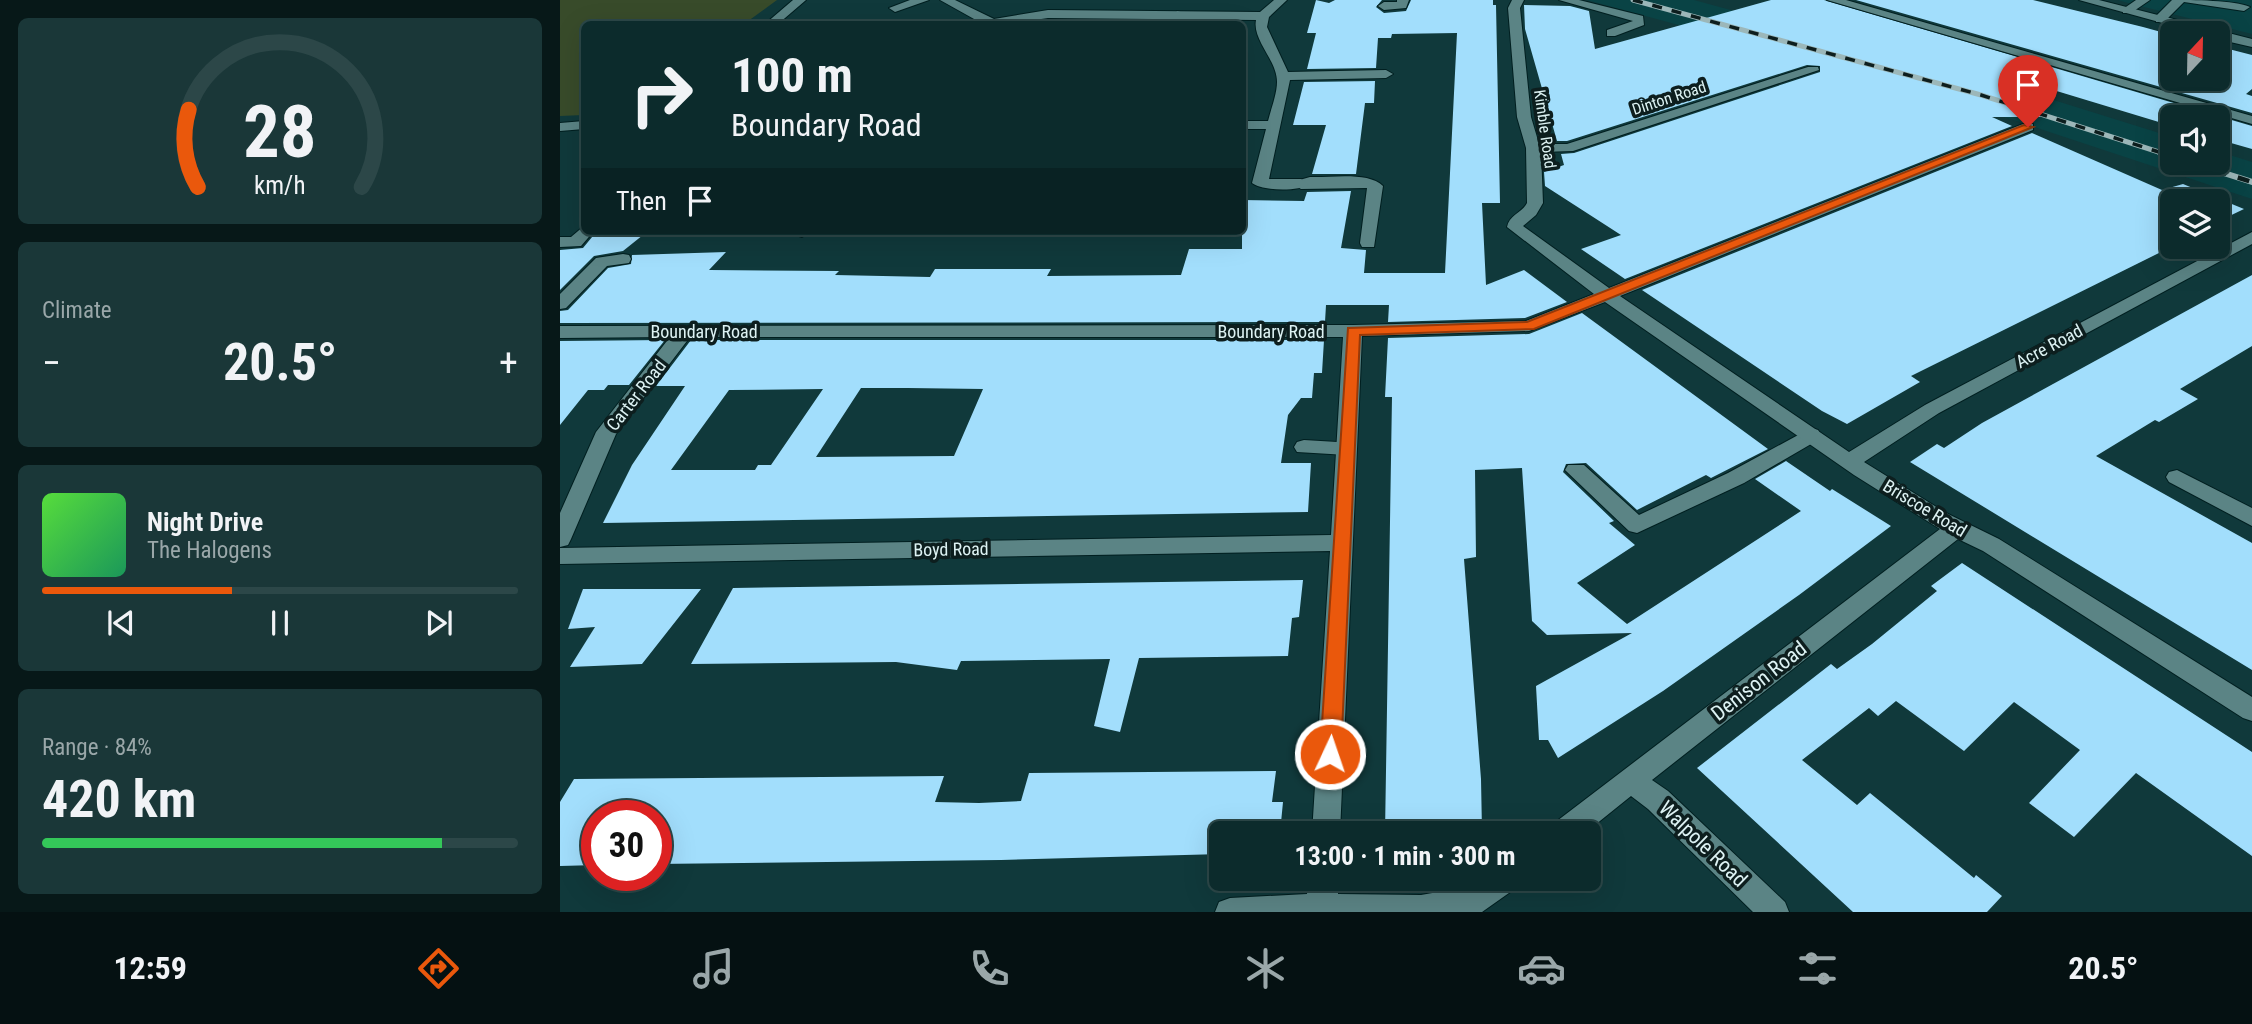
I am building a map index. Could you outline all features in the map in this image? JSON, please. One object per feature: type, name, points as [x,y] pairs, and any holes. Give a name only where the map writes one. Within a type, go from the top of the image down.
[{"type":"street","points":[[775,21],[800,0]]},
{"type":"street","points":[[895,8],[923,0]]},
{"type":"street","points":[[946,0],[984,21]]},
{"type":"street","points":[[1138,14],[1148,0]]},
{"type":"street","points":[[1260,183],[1284,76],[1261,27],[1264,16],[1280,0]]},
{"type":"street","points":[[1384,6],[1402,6],[1404,0]]},
{"type":"street","name":"Kimble Road","points":[[1518,0],[1514,8],[1524,117],[1533,148],[1535,202],[1530,212],[1516,222],[1515,227],[1605,296]]},
{"type":"street","points":[[1565,0],[1639,19],[1638,25],[1611,33]]},
{"type":"street","points":[[1833,0],[2252,120]]},
{"type":"street","points":[[2085,0],[2167,21]]},
{"type":"street","points":[[2127,11],[2144,0]]},
{"type":"street","points":[[2160,19],[2179,0]]},
{"type":"street","points":[[2188,0],[2244,7]]},
{"type":"street","points":[[1007,21],[1048,14],[1138,14],[1179,20],[1264,16]]},
{"type":"street","points":[[2230,38],[2252,43]]},
{"type":"street","name":"Dinton Road","points":[[1533,148],[1569,148],[1813,70]]},
{"type":"street","points":[[1284,76],[1387,74]]},
{"type":"street","points":[[560,127],[581,125]]},
{"type":"street","points":[[1246,125],[1272,125]]},
{"type":"street","name":"Boundary Road","points":[[560,332],[1353,331],[1529,326],[2028,127]]},
{"type":"street","points":[[1246,185],[1310,182],[1367,183],[1375,186],[1368,243]]},
{"type":"street","points":[[560,242],[575,242],[582,235]]},
{"type":"street","name":"Acre Road","points":[[1850,461],[1932,409],[2252,237]]},
{"type":"street","points":[[560,304],[602,262],[623,259]]},
{"type":"street","name":"Briscoe Road","points":[[1605,296],[1956,529],[1991,545],[2252,710]]},
{"type":"street","name":"Carter Road","points":[[560,539],[606,432],[685,331]]},
{"type":"street","points":[[1327,821],[1353,331]]},
{"type":"street","points":[[1576,470],[1637,524],[1736,478],[1811,435]]},
{"type":"street","points":[[1304,447],[1347,447]]},
{"type":"street","points":[[2177,477],[2252,518]]},
{"type":"street","name":"Denison Road","points":[[1578,821],[1956,529]]},
{"type":"street","name":"Boyd Road","points":[[560,556],[1342,543]]},
{"type":"street","name":"Walpole Road","points":[[1630,780],[1658,800],[1774,912]]},
{"type":"street","points":[[1230,912],[1322,893],[1422,909],[1479,899],[1489,891]]},
{"type":"shaded area","points":[[1587,0],[1694,0],[2012,87],[2160,133],[2160,169],[1950,99]]},
{"type":"shaded area","points":[[2118,0],[2252,0],[2252,34],[2230,28],[2230,21],[2200,21]]},
{"type":"shaded area","points":[[2230,155],[2252,162],[2252,199],[2230,192],[2230,189],[2222,189],[2180,175],[2230,175]]},
{"type":"green space","points":[[560,0],[777,0],[748,21],[581,21],[581,115],[560,116]]},
{"type":"building","points":[[1316,0],[1329,3],[1335,0],[1382,0],[1376,7],[1384,13],[1406,11],[1411,0],[1493,0],[1493,5],[1496,5],[1500,203],[1482,203],[1486,285],[1524,270],[1567,302],[1525,318],[1388,322],[1389,305],[1326,305],[1325,322],[560,323],[560,311],[568,310],[608,268],[631,264],[632,255],[726,252],[709,270],[839,271],[835,275],[930,277],[935,269],[1051,269],[1047,276],[1181,275],[1189,249],[1242,249],[1242,235],[1246,235],[1246,200],[1304,201],[1307,192],[1351,191],[1341,248],[1366,250],[1364,273],[1445,273],[1457,33],[1392,34],[1391,38],[1378,38],[1376,68],[1307,69],[1316,33],[1307,33]]},
{"type":"building","points":[[1771,0],[1824,0],[2181,105],[2160,105],[2160,122],[2050,89],[2040,117],[1992,117],[2012,126],[1625,279],[1581,249],[1621,235],[1545,186],[1544,172],[1564,165],[1561,154],[1574,153],[1820,72],[1820,66],[1807,65],[1567,141],[1557,141],[1525,29],[1524,5],[1570,6],[1589,11],[1595,49]]},
{"type":"building","points":[[1856,0],[2033,0],[2160,32],[2160,87]]},
{"type":"building","points":[[2230,49],[2252,55],[2252,89],[2246,94],[2252,96],[2252,113],[2175,91],[2230,91]]},
{"type":"building","points":[[1375,81],[1374,103],[1365,103],[1356,174],[1312,174],[1326,125],[1293,125],[1304,82]]},
{"type":"building","points":[[2230,120],[2252,126],[2252,149],[2230,143]]},
{"type":"building","points":[[2032,133],[2160,189],[2160,252],[1911,376],[1920,382],[1847,424],[1822,411],[1642,290]]},
{"type":"building","points":[[2183,184],[2195,189],[2166,189]]},
{"type":"building","points":[[2230,203],[2244,209],[2230,216]]},
{"type":"building","points":[[594,235],[643,235],[623,251],[594,256],[560,290],[560,250],[583,248]]},
{"type":"building","points":[[2252,275],[2252,346],[2180,389],[2198,399],[2159,422],[2155,420],[2096,456],[2252,543],[2252,670],[1910,462],[1937,444],[1944,448],[1982,423]]},
{"type":"building","points":[[1582,313],[1768,449],[1711,478],[1706,475],[1637,510],[1586,463],[1566,464],[1563,472],[1614,521],[1609,523],[1635,545],[1577,583],[1627,624],[1801,511],[1755,479],[1786,461],[1830,491],[1832,489],[1891,526],[1663,691],[1558,758],[1548,740],[1539,740],[1536,686],[1632,633],[1547,635],[1532,621],[1522,468],[1475,470],[1476,557],[1464,559],[1482,821],[1385,821],[1392,397],[1385,397],[1388,338],[1529,334]]},
{"type":"building","points":[[665,340],[629,385],[608,385],[604,390],[588,390],[560,425],[560,341]]},
{"type":"building","points":[[691,340],[1324,340],[1322,373],[1314,373],[1312,398],[1301,398],[1288,415],[1281,463],[1311,463],[1308,512],[603,523],[632,465],[685,386],[656,386]],"holes":[[[861,388],[908,388],[983,389],[954,456],[816,457]],[[823,389],[771,465],[758,465],[755,470],[671,470],[729,390]]]},
{"type":"building","points":[[1962,563],[2252,752],[2252,856],[2136,773],[2074,837],[2029,803],[2080,750],[2014,702],[1964,751],[1896,701],[1878,716],[1869,708],[1802,760],[1857,805],[1870,793],[1974,878],[1976,875],[2002,896],[1987,912],[1853,912],[1697,768],[1831,664],[1837,669],[1872,644],[1937,591],[1931,586]]},
{"type":"building","points":[[1303,580],[1299,617],[1292,618],[1288,656],[1139,658],[1120,732],[1094,726],[1110,659],[961,661],[957,670],[896,662],[691,664],[733,588]]},
{"type":"building","points":[[583,589],[701,589],[642,664],[570,667],[595,627],[568,629]]},
{"type":"building","points":[[1276,771],[1272,802],[1283,802],[1281,821],[1209,821],[1209,854],[672,864],[672,800],[581,800],[581,865],[560,866],[560,802],[574,779],[944,776],[935,802],[979,803],[1021,801],[1029,773]]},
{"type":"railway","points":[[1633,0],[1981,95],[2160,152]]},
{"type":"railway","points":[[2230,175],[2252,182]]},
{"type":"route","points":[[1330,754],[1353,331],[1529,326],[2028,127]]}]
